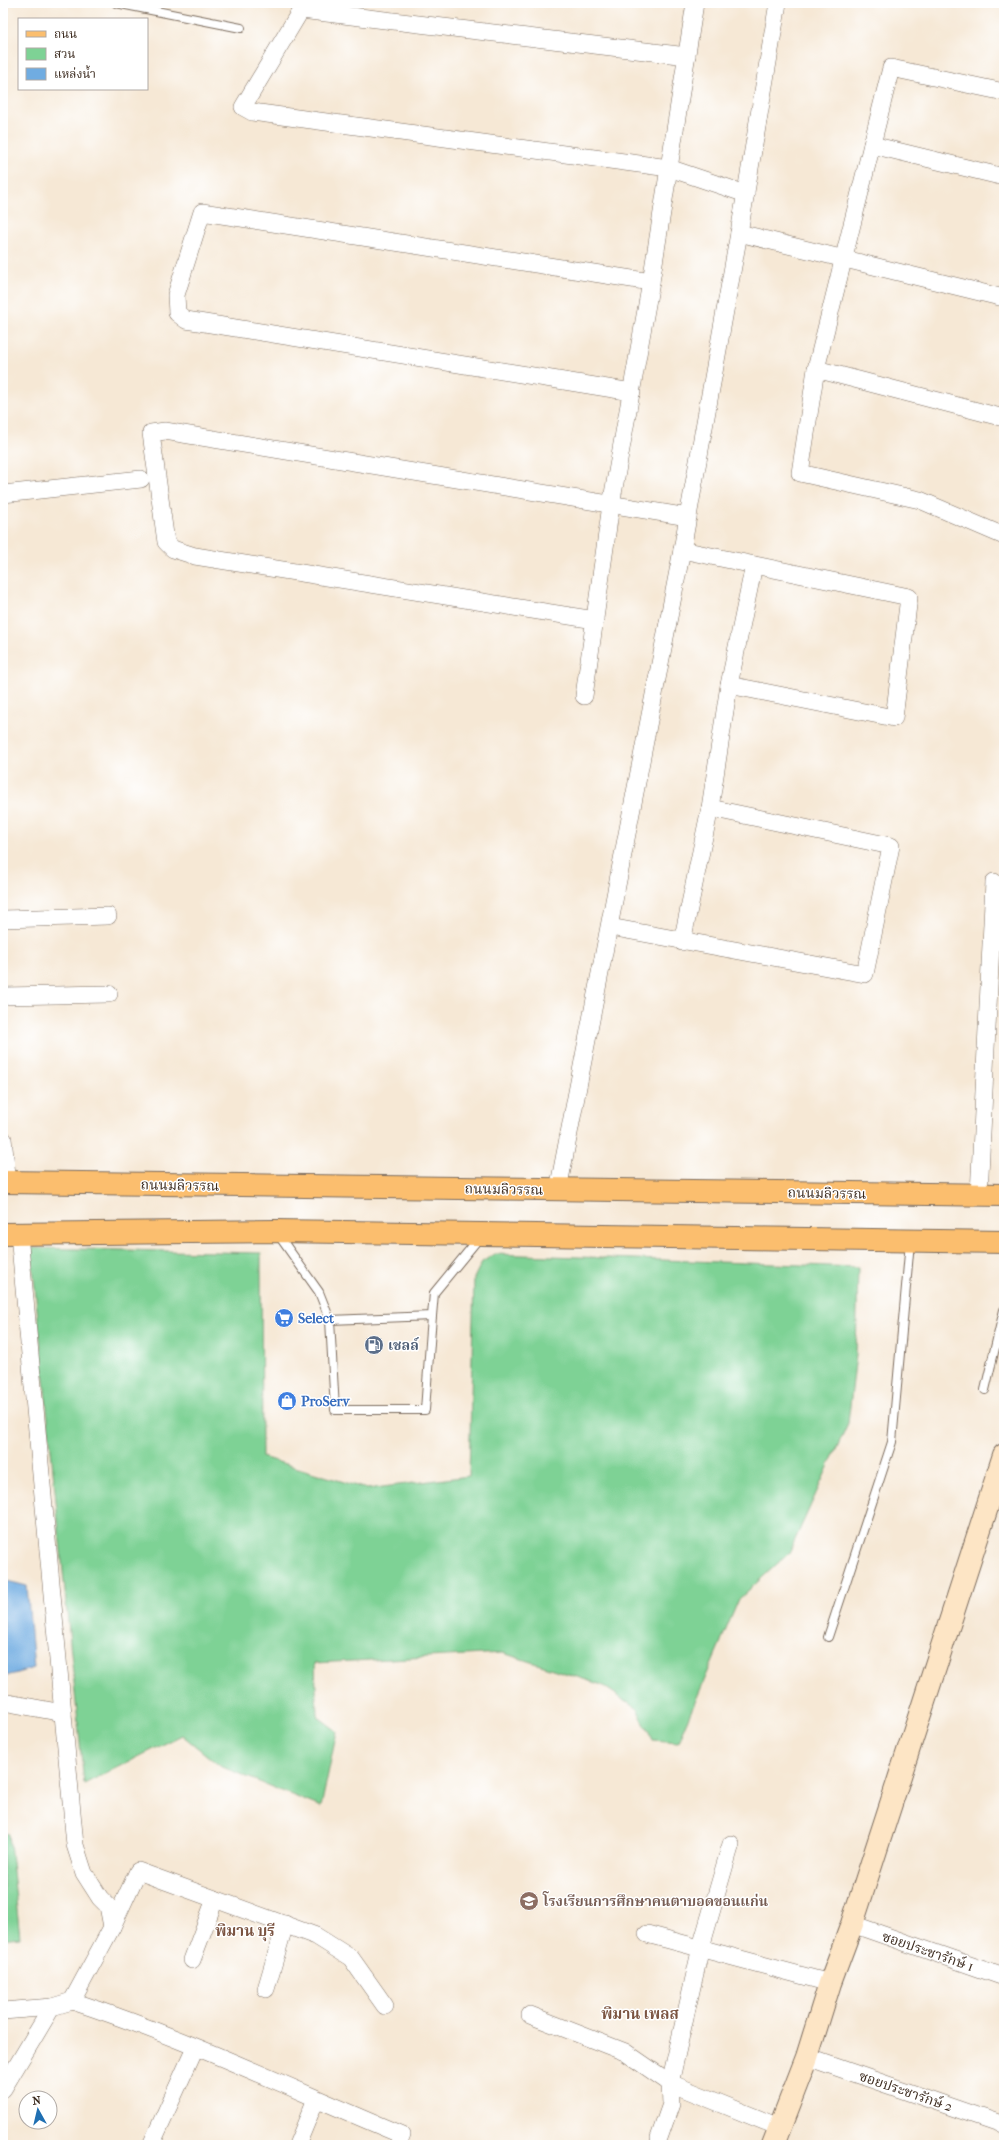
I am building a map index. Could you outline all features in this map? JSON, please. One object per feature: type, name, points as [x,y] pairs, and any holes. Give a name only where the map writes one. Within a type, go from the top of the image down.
[{"type":"main road","name":"ถนนมลิวรรณ","points":[[5,1182],[558,1190],[571,1188],[1004,1195]]},
{"type":"main road","points":[[11,1234],[275,1231],[1004,1242]]},
{"type":"street","points":[[584,696],[611,505],[651,282],[695,3]]},
{"type":"street","points":[[558,1190],[682,550],[746,194],[778,3]]},
{"type":"street","points":[[687,56],[301,10],[243,107],[252,112],[669,168],[746,194]]},
{"type":"street","points":[[1004,92],[891,68],[816,370],[800,473],[920,500],[1004,536]]},
{"type":"street","points":[[872,145],[1004,177]]},
{"type":"street","points":[[632,392],[186,320],[177,313],[176,295],[202,212],[651,282]]},
{"type":"street","points":[[739,233],[844,260],[1004,298]]},
{"type":"street","points":[[816,370],[1004,418]]},
{"type":"street","points":[[595,620],[195,556],[173,549],[166,542],[151,433],[165,431],[688,517]]},
{"type":"street","points":[[3,494],[141,479]]},
{"type":"street","points":[[682,550],[909,597],[894,718],[729,685]]},
{"type":"street","points":[[682,942],[710,808],[729,685],[754,565]]},
{"type":"street","points":[[610,927],[682,942],[864,974],[891,846],[710,808]]},
{"type":"street","points":[[979,1195],[994,882]]},
{"type":"street","points":[[3,919],[108,916]]},
{"type":"street","points":[[3,996],[109,994]]},
{"type":"street","points":[[3,1139],[5,1182]]},
{"type":"street","points":[[11,1234],[63,1713],[75,1845],[84,1873],[100,1898],[108,1906],[112,1927]]},
{"type":"street","points":[[530,2015],[625,2052],[670,2083],[776,2136],[807,2057],[830,1983],[852,1924],[1004,1456]]},
{"type":"street","points":[[3,1702],[63,1713]]},
{"type":"street","points":[[660,2138],[671,2104],[670,2083],[700,1946],[731,1844]]},
{"type":"street","points":[[72,2001],[112,1927],[138,1871],[316,1936],[351,1958],[385,2006]]},
{"type":"street","points":[[192,1960],[215,1899]]},
{"type":"street","points":[[266,1989],[285,1924]]},
{"type":"street","name":"ซอยประชารักษ์ 1","points":[[852,1924],[1004,1977]]},
{"type":"street","points":[[647,1934],[700,1946],[830,1983]]},
{"type":"street","points":[[3,2011],[52,2007],[72,2001],[108,2013],[402,2135],[398,2145]]},
{"type":"street","points":[[3,2089],[52,2007]]},
{"type":"street","points":[[151,2145],[195,2048]]},
{"type":"street","name":"ซอยประชารักษ์ 2","points":[[807,2057],[1004,2125]]},
{"type":"street","points":[[297,2145],[316,2099]]},
{"type":"lane","points":[[116,3],[241,28]]},
{"type":"lane","points":[[275,1231],[319,1292],[330,1320],[335,1410],[425,1410],[434,1294],[482,1234]]},
{"type":"lane","points":[[828,1637],[892,1442],[910,1241]]},
{"type":"lane","points":[[985,1390],[1004,1310]]},
{"type":"lane","points":[[330,1320],[432,1316]]},
{"type":"green space","points":[[31,1248],[261,1253],[262,1457],[367,1489],[469,1476],[474,1278],[482,1262],[495,1254],[858,1267],[856,1355],[848,1423],[789,1553],[739,1599],[678,1742],[653,1740],[637,1709],[602,1685],[503,1653],[315,1663],[317,1716],[337,1731],[321,1807],[220,1766],[182,1735],[84,1784]]},
{"type":"green space","points":[[3,1833],[9,1834],[20,1937],[3,1939]]},
{"type":"water","points":[[3,1580],[27,1586],[34,1668],[3,1677]]},
{"type":"place","name":"Select","points":[[284,1318]]},
{"type":"place","name":"เชลล์","points":[[374,1345]]},
{"type":"place","name":"ProServ","points":[[287,1401]]},
{"type":"place","name":"โรงเรียนการศึกษาคนตาบอดขอนแก่น","points":[[529,1901]]},
{"type":"district","name":"พิมาน บุรี","points":[[245,1931]]},
{"type":"district","name":"พิมาน เพลส","points":[[640,2014]]}]
